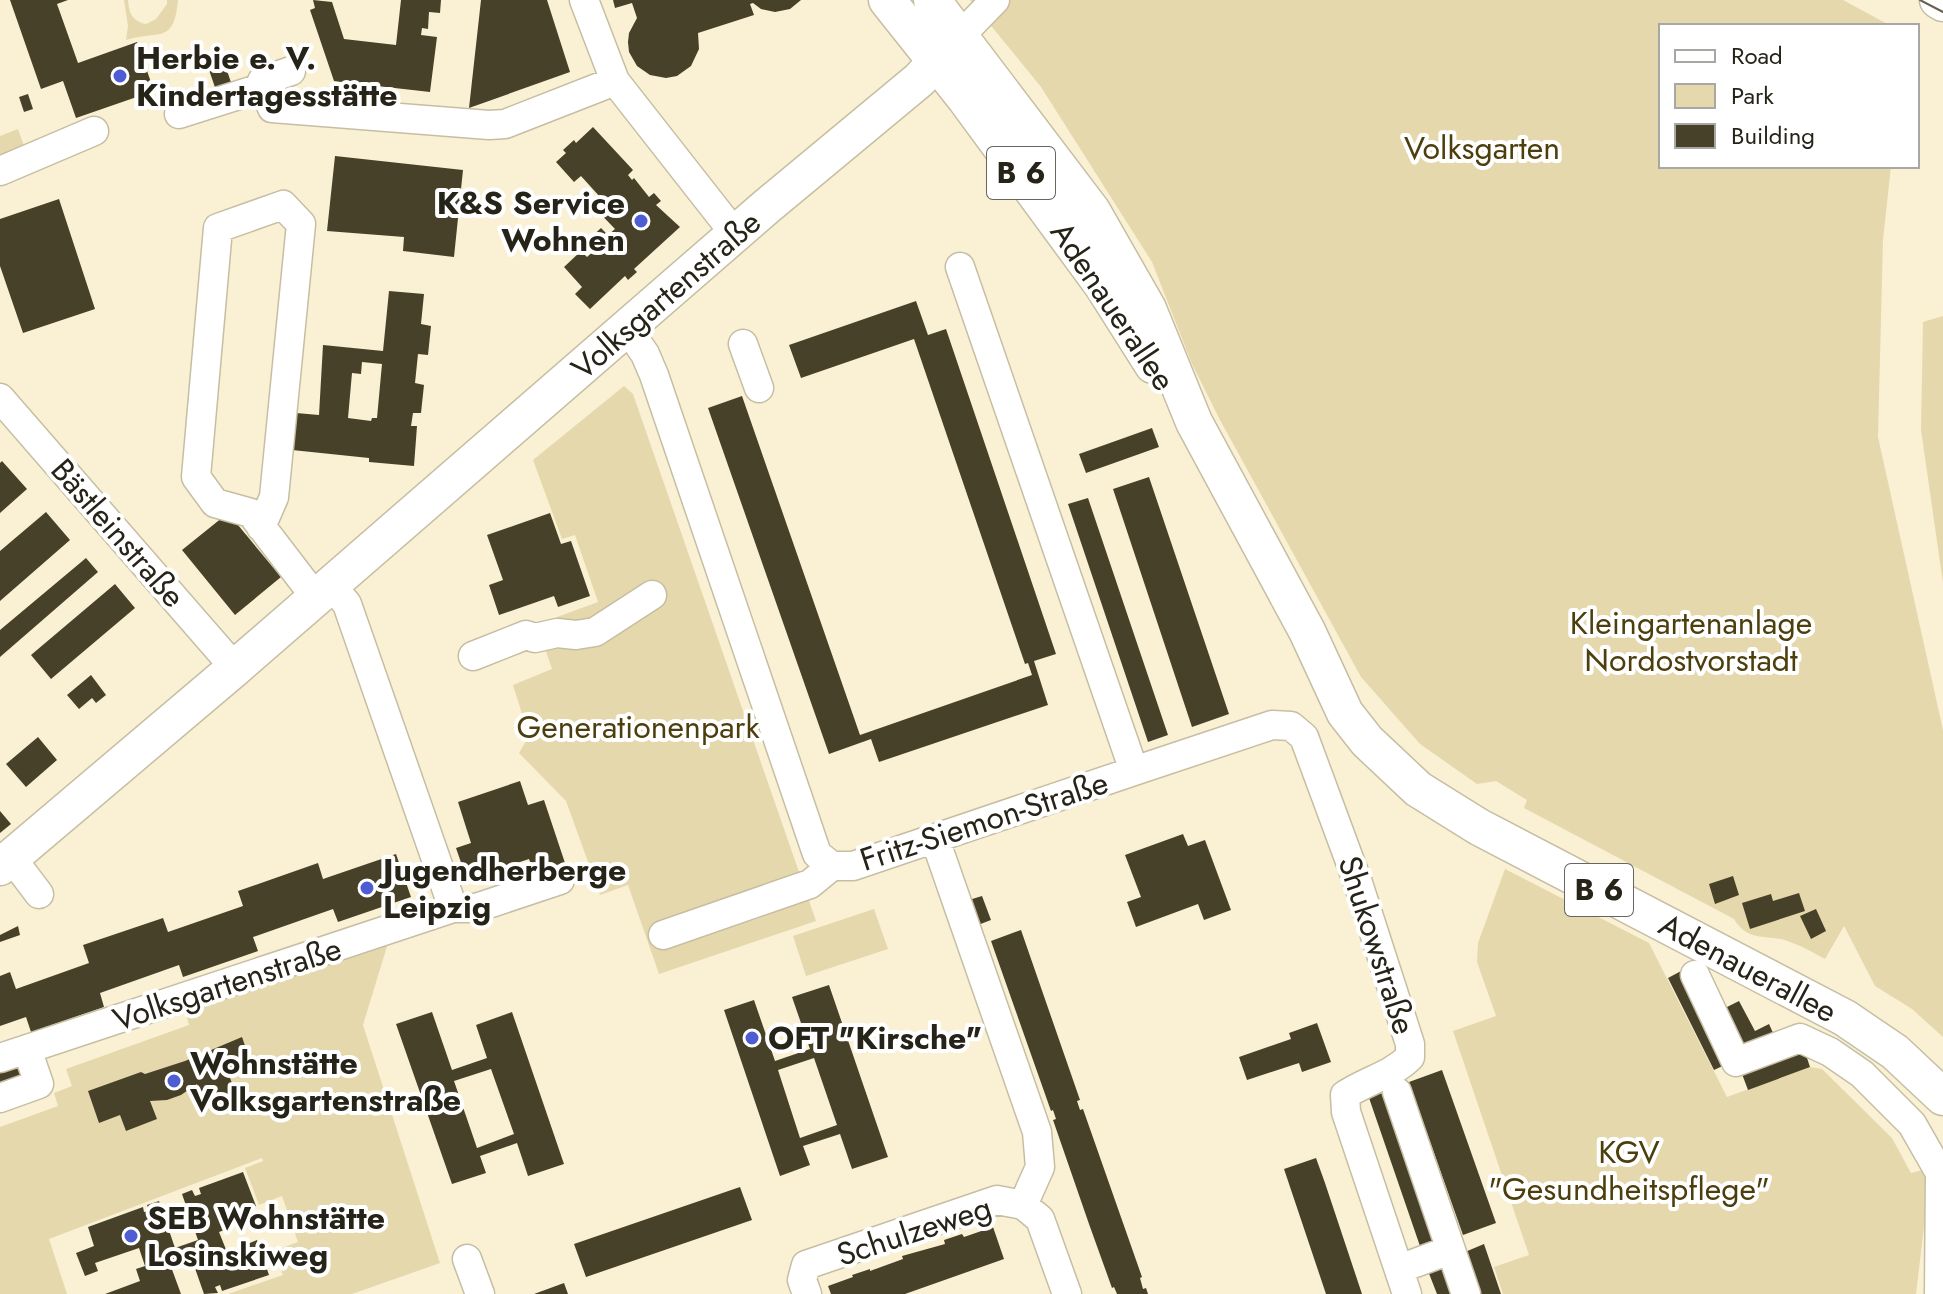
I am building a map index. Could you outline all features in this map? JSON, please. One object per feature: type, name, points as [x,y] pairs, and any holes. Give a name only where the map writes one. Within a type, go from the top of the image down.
[{"type":"main road","name":"Adenauerallee","points":[[887,0],[965,98],[1103,286],[1163,382],[1194,422]]},
{"type":"main road","name":"Adenauerallee","points":[[932,0],[1092,211],[1148,309],[1194,422],[1307,631],[1345,713],[1367,741],[1426,795],[1479,827],[1845,1018],[1895,1052],[1943,1097]]},
{"type":"main road","name":"Volksgartenstraße","points":[[6,862],[324,592],[735,234],[919,80],[960,36]]},
{"type":"main road","name":"Adenauerallee","points":[[1307,631],[1354,700],[1383,734],[1436,780],[1855,1000],[1891,1023],[1943,1068]]},
{"type":"street","points":[[584,0],[615,81],[655,136],[735,234]]},
{"type":"street","name":"Volksgartenstraße","points":[[960,36],[995,0]]},
{"type":"street","points":[[179,114],[291,71]]},
{"type":"street","points":[[263,84],[272,108],[493,125],[505,124],[615,81]]},
{"type":"street","points":[[0,171],[94,131]]},
{"type":"street","points":[[261,527],[274,497],[301,224],[283,205],[218,228],[196,477],[215,503],[251,513],[261,527],[324,592],[347,604],[453,908]]},
{"type":"street","name":"Fritz-Siemon-Straße","points":[[627,328],[645,354],[654,375],[817,854],[832,866],[853,866],[1134,771],[960,267]]},
{"type":"street","points":[[743,344],[759,388]]},
{"type":"street","name":"Bästleinstraße","points":[[0,398],[235,668]]},
{"type":"street","points":[[473,656],[526,635],[535,638],[557,633],[576,635],[595,632],[652,595]]},
{"type":"street","name":"Shukowstraße","points":[[1134,771],[1272,725],[1291,726],[1304,737],[1358,883],[1410,1044],[1410,1057],[1399,1068],[1359,1085],[1345,1095],[1346,1112],[1403,1282]]},
{"type":"street","name":"Schulzeweg","points":[[935,839],[1037,1132],[1040,1167],[1023,1205]]},
{"type":"street","points":[[6,862],[39,894]]},
{"type":"street","points":[[663,935],[810,884],[832,866]]},
{"type":"street","name":"Volksgartenstraße","points":[[0,1058],[453,908],[476,908],[560,880]]},
{"type":"street","points":[[1695,975],[1736,1062],[1800,1038],[1830,1052],[1862,1074],[1912,1124],[1940,1173],[1939,1294]]},
{"type":"street","points":[[0,1098],[39,1084],[27,1049]]},
{"type":"street","points":[[1397,1092],[1466,1294]]},
{"type":"street","name":"Schulzeweg","points":[[807,1294],[802,1280],[806,1265],[997,1200],[1023,1205],[1040,1219],[1067,1294]]},
{"type":"street","points":[[1403,1282],[1450,1250]]},
{"type":"street","points":[[467,1259],[480,1294]]},
{"type":"green space","points":[[124,0],[128,0],[134,19],[146,24],[156,19],[167,0],[178,0],[173,24],[163,33],[126,40],[128,26]]},
{"type":"green space","name":"Kleingartenanlage Nordostvorstadt","points":[[970,0],[1843,0],[1887,24],[1659,24],[1659,168],[1891,168],[1883,240],[1878,437],[1943,730],[1943,1037],[1912,1009],[1875,986],[1844,926],[1825,959],[1782,939],[1746,932],[1734,919],[1524,808],[1527,800],[1496,781],[1477,784],[1420,744],[1361,677],[1220,420],[1192,364],[1152,262],[1041,87]]},
{"type":"green space","points":[[18,129],[24,146],[0,156],[0,136]]},
{"type":"green space","points":[[1943,316],[1943,583],[1921,430],[1923,322]]},
{"type":"green space","name":"Generationenpark","points":[[624,386],[633,394],[816,921],[659,974],[628,885],[600,895],[566,801],[519,753],[529,736],[513,685],[552,669],[543,643],[557,617],[598,602],[575,535],[562,539],[533,460]]},
{"type":"green space","name":"KGV \"Gesundheitspflege\"","points":[[1505,869],[1649,943],[1727,1097],[1810,1067],[1822,1069],[1892,1138],[1911,1173],[1931,1168],[1916,1294],[1503,1294],[1494,1267],[1529,1255],[1453,1031],[1496,1016],[1477,962],[1478,943]]},
{"type":"green space","points":[[874,909],[888,949],[806,976],[793,936]]},
{"type":"green space","points":[[388,943],[363,1025],[440,1263],[352,1294],[228,1294],[283,1275],[274,1251],[298,1242],[282,1196],[259,1205],[245,1168],[263,1161],[262,1158],[49,1239],[67,1294],[0,1294],[0,1127],[58,1106],[54,1093],[72,1086],[66,1069],[189,1025],[184,1007]]},
{"type":"building","points":[[10,0],[68,0],[57,4],[78,63],[137,42],[154,91],[76,118],[63,81],[41,89]]},
{"type":"building","points":[[313,0],[332,2],[344,39],[396,45],[401,0],[441,0],[440,13],[429,12],[428,29],[422,28],[421,35],[437,37],[430,92],[377,86],[376,93],[349,91],[349,83],[334,81],[310,10],[315,8]]},
{"type":"building","points":[[481,0],[547,0],[570,72],[469,108]]},
{"type":"building","points":[[613,0],[801,0],[790,9],[775,12],[761,9],[753,3],[750,4],[754,15],[698,33],[699,49],[691,66],[677,76],[666,78],[650,75],[637,66],[629,52],[628,42],[637,18],[632,3],[615,8]]},
{"type":"building","points":[[225,65],[233,88],[217,93],[209,70]]},
{"type":"building","points":[[28,94],[33,109],[24,112],[19,97]]},
{"type":"building","name":"K&S Service Wohnen","points":[[593,127],[633,170],[628,175],[632,180],[634,178],[649,197],[654,193],[661,201],[656,205],[680,227],[634,269],[637,272],[628,280],[625,276],[590,309],[575,294],[582,287],[564,267],[581,251],[587,257],[595,250],[587,241],[601,228],[608,235],[615,229],[592,205],[600,197],[581,176],[574,182],[556,162],[566,153],[563,150]]},
{"type":"building","points":[[335,156],[463,170],[454,257],[403,251],[404,237],[327,231]]},
{"type":"building","points":[[59,199],[95,309],[23,333],[0,266],[0,219]]},
{"type":"building","points":[[389,291],[424,294],[421,324],[431,326],[428,355],[418,354],[415,383],[424,385],[421,413],[413,413],[411,426],[417,426],[414,466],[292,450],[296,413],[319,415],[323,345],[383,351]],"holes":[[[362,362],[382,364],[377,418],[371,421],[348,418],[352,373],[361,374]]]},
{"type":"building","points":[[916,301],[928,335],[946,329],[1056,654],[1034,661],[1048,705],[879,762],[871,739],[829,754],[708,408],[742,396],[860,735],[1032,675],[1028,663],[1025,664],[914,339],[801,378],[789,345]]},
{"type":"building","points":[[1152,428],[1159,447],[1086,473],[1079,454]]},
{"type":"building","points":[[2,461],[27,489],[0,513],[0,463]]},
{"type":"building","points":[[1149,477],[1229,714],[1192,727],[1113,489]]},
{"type":"building","points":[[1088,498],[1168,735],[1148,742],[1068,504]]},
{"type":"building","points":[[46,512],[70,540],[0,601],[0,551]]},
{"type":"building","points":[[228,513],[281,577],[235,615],[182,550]]},
{"type":"building","points":[[550,513],[561,544],[571,541],[590,596],[558,607],[554,596],[499,615],[489,585],[503,580],[487,535]]},
{"type":"building","points":[[86,558],[98,572],[0,657],[0,630]]},
{"type":"building","points":[[115,584],[135,608],[51,679],[31,655]]},
{"type":"building","points":[[91,675],[106,695],[96,703],[92,698],[79,709],[67,695]]},
{"type":"building","points":[[38,737],[57,760],[26,787],[6,764]]},
{"type":"building","points":[[520,781],[528,805],[544,800],[565,863],[534,873],[529,859],[467,880],[456,848],[471,843],[458,802]]},
{"type":"building","points":[[0,811],[11,824],[0,833]]},
{"type":"building","points":[[1183,834],[1188,846],[1205,840],[1231,910],[1204,920],[1198,904],[1136,927],[1127,902],[1141,897],[1125,855]]},
{"type":"building","points":[[396,854],[411,897],[338,922],[333,909],[253,937],[258,951],[183,977],[179,965],[100,993],[104,1007],[31,1032],[26,1017],[0,1026],[0,976],[10,972],[16,989],[89,963],[83,945],[163,918],[168,932],[243,906],[238,891],[318,863],[323,879]]},
{"type":"building","points":[[1733,876],[1739,895],[1715,904],[1709,884]]},
{"type":"building","points":[[1799,893],[1805,911],[1750,929],[1742,903],[1771,894],[1773,901]]},
{"type":"building","points":[[982,896],[991,920],[978,925],[969,900]]},
{"type":"building","points":[[1816,909],[1826,931],[1811,939],[1800,916]]},
{"type":"building","points":[[18,926],[20,935],[0,942],[0,935]]},
{"type":"building","points":[[1021,930],[1080,1100],[1077,1101],[1080,1110],[1083,1109],[1142,1277],[1143,1289],[1146,1288],[1148,1294],[1117,1294],[1112,1288],[1089,1224],[1053,1120],[1056,1119],[1053,1110],[991,941]]},
{"type":"building","points":[[1683,970],[1729,1063],[1714,1070],[1668,978]]},
{"type":"building","points":[[829,985],[888,1157],[852,1169],[840,1134],[803,1146],[810,1165],[780,1176],[724,1010],[754,1000],[775,1061],[810,1049],[792,997]],"holes":[[[814,1058],[837,1125],[800,1138],[778,1070]]]},
{"type":"building","points":[[1739,1001],[1755,1031],[1769,1024],[1774,1035],[1743,1051],[1723,1009]]},
{"type":"building","points":[[432,1012],[452,1070],[487,1058],[476,1025],[512,1012],[564,1164],[528,1176],[517,1143],[480,1156],[486,1173],[452,1184],[396,1024]],"holes":[[[491,1069],[514,1134],[477,1148],[454,1081]]]},
{"type":"building","points":[[1317,1023],[1331,1062],[1302,1072],[1299,1063],[1247,1080],[1239,1057],[1291,1039],[1289,1033]]},
{"type":"building","name":"Wohnstätte Volksgartenstraße","points":[[242,1037],[253,1069],[230,1078],[236,1094],[204,1105],[197,1084],[181,1095],[150,1101],[157,1119],[126,1131],[120,1115],[99,1123],[88,1091],[141,1072],[145,1074],[185,1061]]},
{"type":"building","points":[[1805,1052],[1810,1067],[1748,1090],[1742,1074]]},
{"type":"building","points":[[21,1063],[26,1077],[0,1086],[0,1070]]},
{"type":"building","points":[[1442,1070],[1496,1223],[1463,1235],[1409,1082]]},
{"type":"building","points":[[1384,1090],[1436,1243],[1421,1249],[1368,1095]]},
{"type":"building","points":[[1316,1158],[1362,1294],[1326,1294],[1284,1169]]},
{"type":"building","name":"SEB Wohnstätte Losinskiweg","points":[[243,1172],[256,1206],[225,1217],[230,1228],[219,1232],[227,1252],[257,1240],[269,1275],[222,1291],[220,1285],[215,1287],[218,1293],[204,1294],[191,1257],[170,1264],[181,1294],[105,1294],[140,1281],[136,1269],[145,1266],[139,1248],[95,1263],[98,1271],[85,1276],[76,1253],[94,1246],[88,1227],[143,1207],[144,1212],[149,1211],[147,1205],[159,1201],[175,1248],[198,1240],[182,1194],[192,1190],[195,1196],[201,1194],[199,1188]]},
{"type":"building","points":[[740,1187],[752,1220],[586,1277],[574,1244]]},
{"type":"building","points":[[993,1227],[1004,1259],[905,1294],[831,1294],[828,1286],[852,1275],[945,1244],[944,1240]]},
{"type":"building","points":[[1484,1244],[1501,1294],[1479,1294],[1465,1252]]},
{"type":"building","points":[[1444,1265],[1454,1294],[1437,1294],[1428,1271]]},
{"type":"building","points":[[564,1283],[568,1294],[534,1294]]},
{"type":"tram line","points":[[1920,0],[1943,12]]},
{"type":"place","name":"Herbie e. V. Kindertagesstätte","points":[[120,76]]},
{"type":"place","name":"K&S Service Wohnen","points":[[641,221]]},
{"type":"place","name":"Jugendherberge Leipzig","points":[[367,888]]},
{"type":"place","name":"OFT \"Kirsche\"","points":[[752,1038]]},
{"type":"place","name":"Wohnstätte Volksgartenstraße","points":[[174,1081]]},
{"type":"place","name":"SEB Wohnstätte Losinskiweg","points":[[131,1236]]},
{"type":"park label","name":"Volksgarten","points":[[1482,148]]}]
